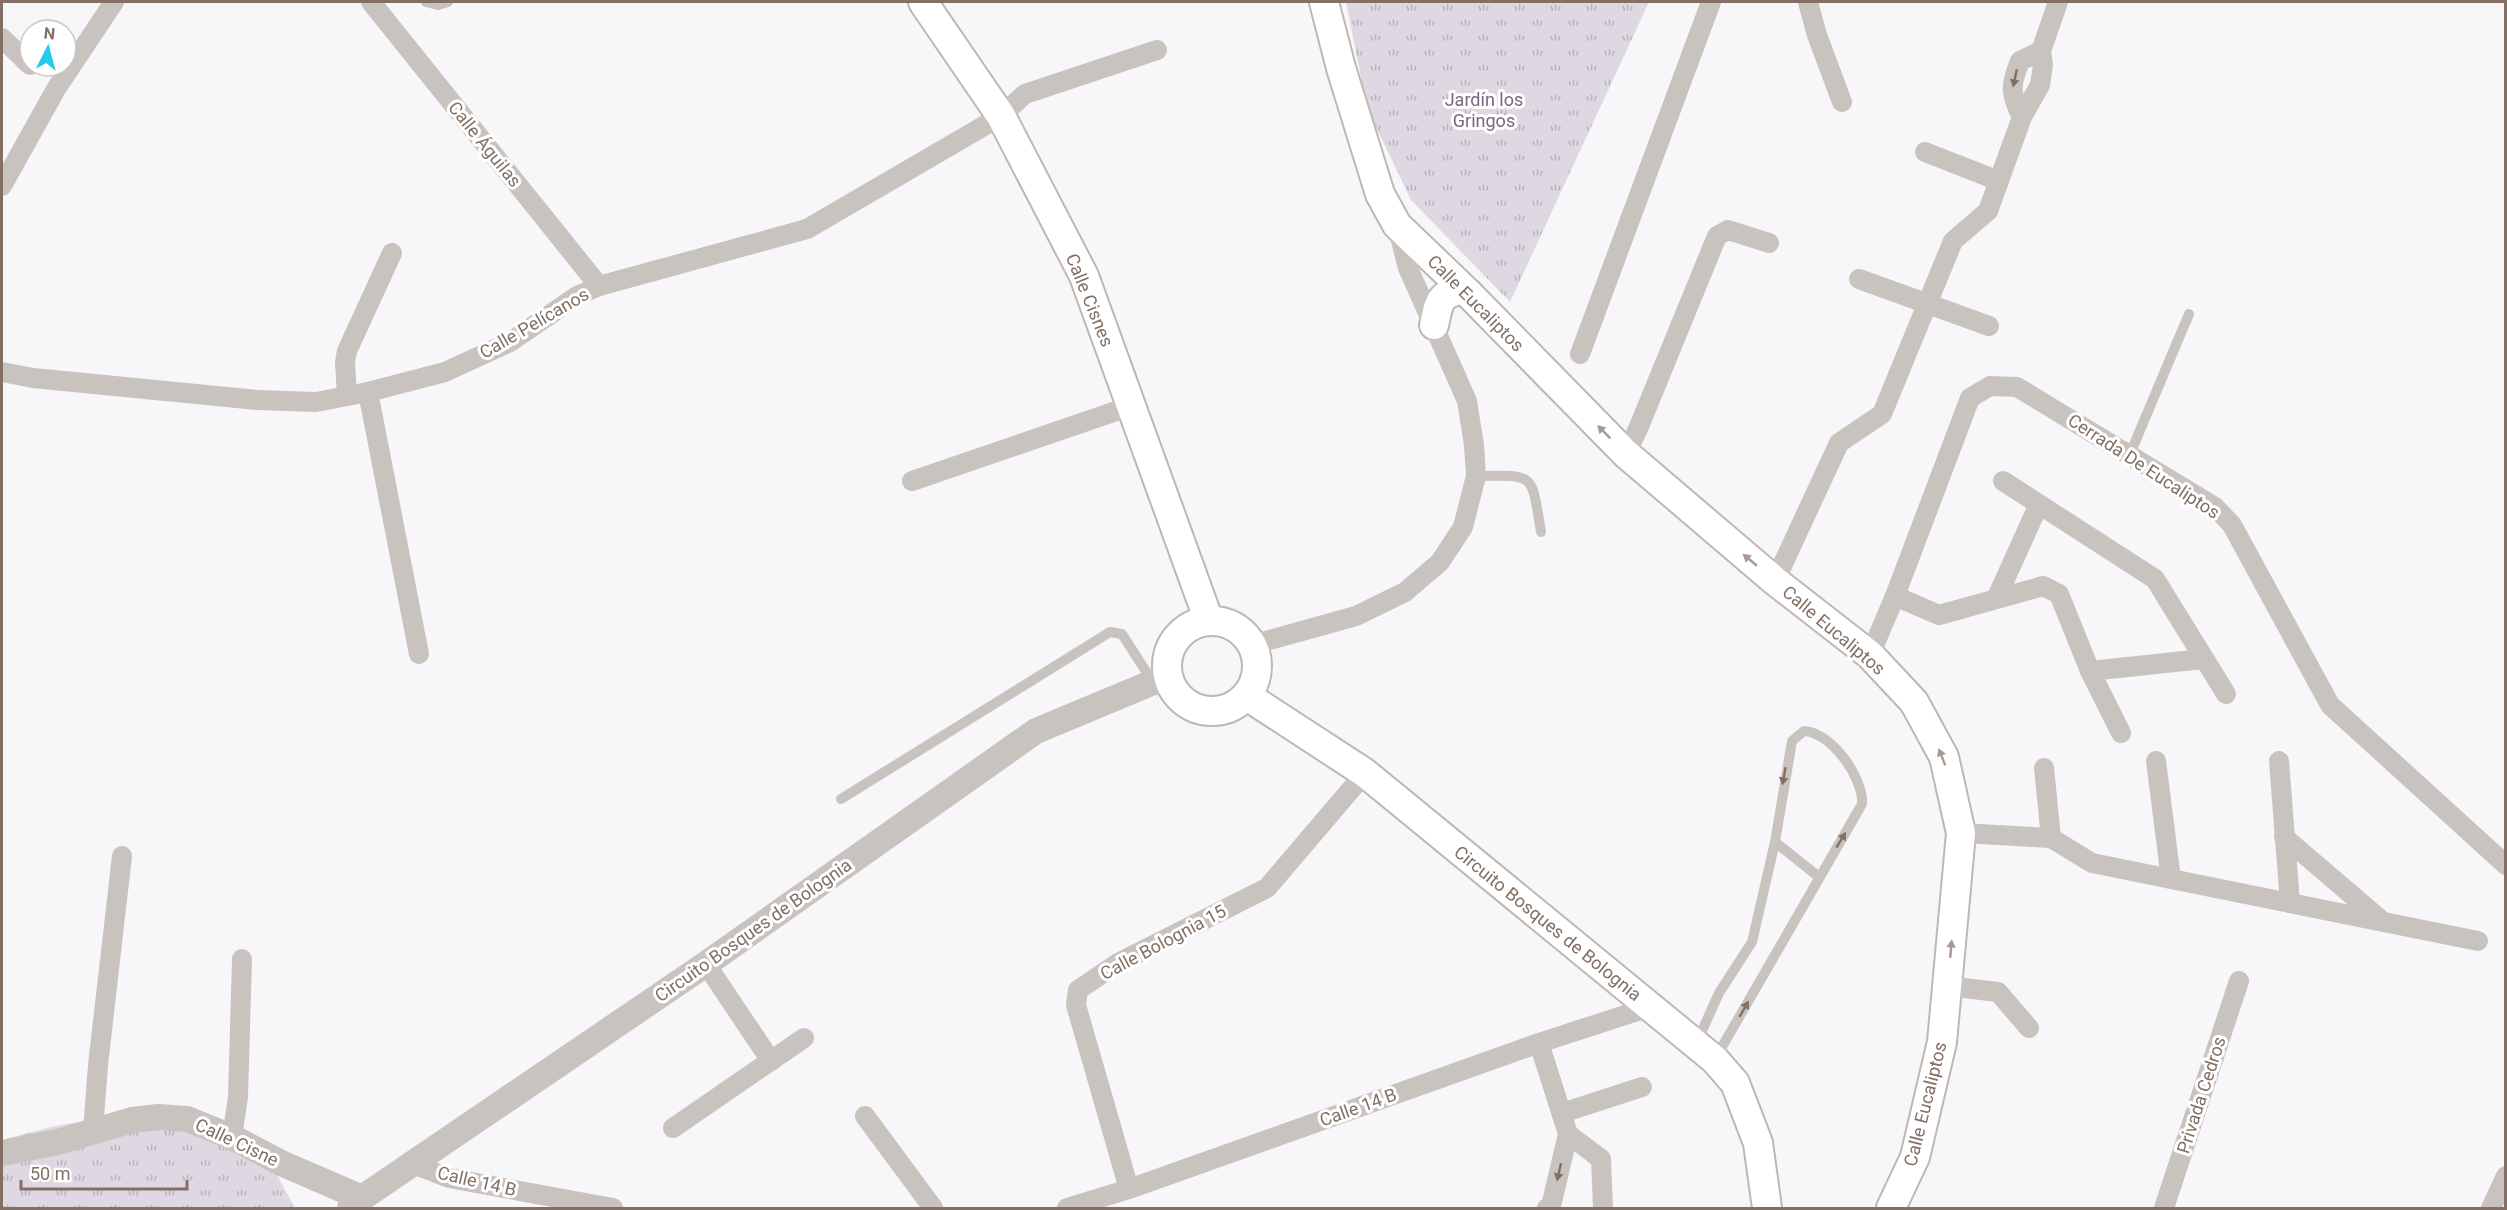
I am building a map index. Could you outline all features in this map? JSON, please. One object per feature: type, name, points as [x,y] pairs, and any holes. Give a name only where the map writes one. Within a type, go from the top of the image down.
[{"type":"main road","name":"Calle Cisnes","points":[[923,2],[1001,116],[1084,276],[1209,621]]},
{"type":"main road","points":[[1305,2],[1315,39],[1341,68]]},
{"type":"main road","name":"Calle Eucaliptos","points":[[1324,2],[1341,68],[1380,194],[1397,225],[1468,293],[1626,454],[1775,581],[1870,655],[1914,702],[1944,757],[1961,833],[1942,1042],[1915,1157],[1891,1209]]},
{"type":"main road","points":[[1341,2],[1348,29],[1341,68]]},
{"type":"main road","points":[[1434,325],[1440,300],[1449,292],[1461,290],[1468,293]]},
{"type":"main road","points":[[1209,621],[1234,626],[1252,645],[1257,658],[1258,671],[1254,685],[1247,696],[1235,706],[1221,711],[1205,712],[1191,707],[1160,678],[1176,638],[1197,624],[1209,621]]},
{"type":"main road","name":"Circuito Bosques de Bolognia","points":[[1247,696],[1365,773],[1705,1052],[1735,1083],[1758,1143],[1767,1209]]},
{"type":"street","points":[[2,186],[56,89],[114,2]]},
{"type":"street","name":"Calle Águilas","points":[[370,2],[599,286]]},
{"type":"street","points":[[1580,354],[1711,2]]},
{"type":"street","points":[[1808,2],[1817,36],[1842,102]]},
{"type":"street","points":[[1775,581],[1839,443],[1882,414],[1953,241],[1988,211],[2022,117],[2040,85],[2043,65],[2041,51],[2058,2]]},
{"type":"street","points":[[2,38],[18,53]]},
{"type":"street","name":"Calle Pelícanos","points":[[2,372],[33,378],[257,400],[316,402],[368,392],[446,372],[510,342],[577,296],[599,286],[807,230],[1001,116],[1025,94],[1157,50]]},
{"type":"street","points":[[2022,117],[2013,99],[2013,80],[2020,61],[2041,51]]},
{"type":"street","points":[[45,78],[56,89]]},
{"type":"street","points":[[1925,152],[1999,181]]},
{"type":"street","points":[[1252,645],[1356,616],[1405,592],[1440,562],[1463,527],[1476,476],[1467,401],[1408,268],[1397,225]]},
{"type":"street","points":[[1626,454],[1717,236],[1728,230],[1769,243]]},
{"type":"street","points":[[347,396],[345,362],[347,351],[392,253]]},
{"type":"street","points":[[1859,279],[1989,326]]},
{"type":"street","name":"Cerrada De Eucaliptos","points":[[1870,655],[1895,596],[1970,398],[1990,386],[2017,387],[2215,507],[2232,525],[2330,705],[2505,865]]},
{"type":"street","points":[[368,392],[419,654]]},
{"type":"street","points":[[912,481],[1131,406]]},
{"type":"street","points":[[2003,481],[2155,579],[2226,694]]},
{"type":"street","points":[[1997,597],[2039,504]]},
{"type":"street","points":[[1895,596],[1939,615],[2043,585],[2059,594],[2090,671],[2121,733]]},
{"type":"street","points":[[2090,671],[2204,659]]},
{"type":"street","name":"Circuito Bosques de Bolognia","points":[[356,1203],[705,964],[1036,731],[1160,678]]},
{"type":"street","points":[[2156,761],[2171,879]]},
{"type":"street","points":[[2279,761],[2290,903]]},
{"type":"street","points":[[2044,768],[2051,838]]},
{"type":"street","name":"Calle Bolognia 15","points":[[1129,1189],[1076,1005],[1078,990],[1118,963],[1267,888],[1365,773]]},
{"type":"street","points":[[1961,833],[2051,838],[2092,863],[2478,941]]},
{"type":"street","points":[[2284,837],[2383,922]]},
{"type":"street","points":[[93,1131],[123,856]]},
{"type":"street","points":[[232,1137],[238,1097],[242,959]]},
{"type":"street","points":[[705,964],[771,1061]]},
{"type":"street","name":"Privada Cedros","points":[[2164,1209],[2239,981]]},
{"type":"street","points":[[1947,986],[1998,992],[2029,1028]]},
{"type":"street","name":"Calle 14 B","points":[[1067,1209],[1539,1043],[1650,1007]]},
{"type":"street","points":[[673,1128],[804,1038]]},
{"type":"street","points":[[1539,1043],[1568,1134],[1551,1206],[1547,1209]]},
{"type":"street","points":[[1562,1113],[1642,1087]]},
{"type":"street","points":[[865,1116],[933,1209]]},
{"type":"street","name":"Calle Cisne","points":[[2,1153],[58,1142],[132,1120],[158,1117],[187,1119],[232,1137],[356,1203]]},
{"type":"street","points":[[1568,1134],[1601,1159],[1603,1209]]},
{"type":"street","name":"Calle 14 B","points":[[413,1164],[449,1178],[612,1209]]},
{"type":"street","points":[[2491,1209],[2505,1176]]},
{"type":"lane","points":[[426,2],[438,5],[448,2]]},
{"type":"lane","points":[[2130,454],[2190,314]]},
{"type":"lane","points":[[1476,476],[1518,477],[1528,481],[1534,491],[1541,532]]},
{"type":"lane","points":[[841,799],[1110,632],[1122,634],[1160,678]]},
{"type":"lane","points":[[1804,731],[1816,733],[1844,759],[1859,783],[1862,797],[1859,810],[1819,877],[1705,1052],[1719,993],[1752,942],[1774,842],[1791,741],[1804,731]]},
{"type":"lane","points":[[1774,842],[1819,877]]},
{"type":"green space","name":"Jardín los Gringos","points":[[1346,2],[1649,2],[1510,302],[1411,200],[1367,108]]},
{"type":"green space","points":[[157,1109],[273,1168],[295,1208],[2,1208],[2,1140],[55,1126]]}]
